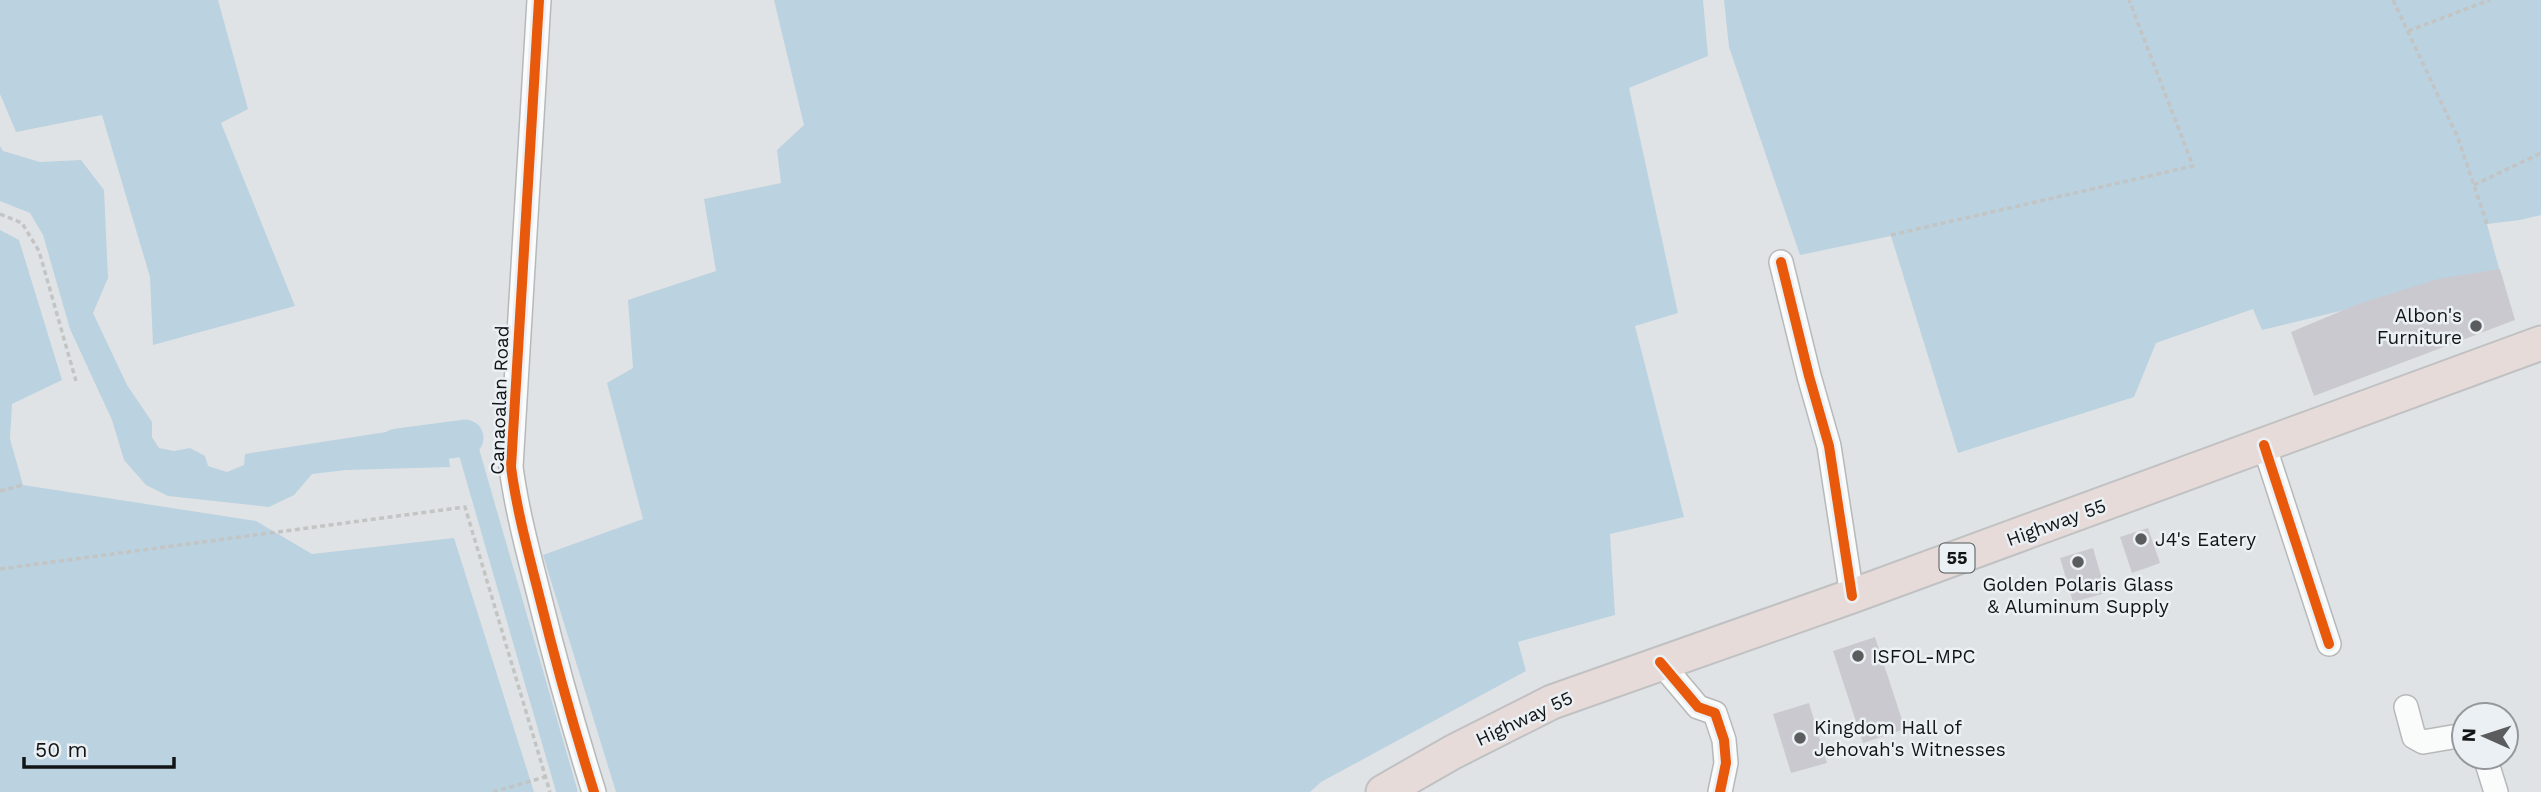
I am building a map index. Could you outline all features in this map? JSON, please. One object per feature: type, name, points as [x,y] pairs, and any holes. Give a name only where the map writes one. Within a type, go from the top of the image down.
[{"type":"highway","name":"Highway 55","points":[[1383,792],[1552,702],[1852,596],[2541,343]]},
{"type":"street","name":"Canaoalan Road","points":[[539,0],[511,467],[518,511],[547,627],[574,730],[594,792]]},
{"type":"street","points":[[1781,262],[1829,446],[1852,596]]},
{"type":"street","points":[[2264,445],[2329,644]]},
{"type":"street","points":[[1660,662],[1698,707],[1715,713],[1724,740],[1726,763],[1720,792]]},
{"type":"street","points":[[2406,706],[2414,737],[2423,742],[2450,737]]},
{"type":"street","points":[[2489,771],[2496,792]]},
{"type":"path","points":[[1891,235],[2193,166],[2129,0]]},
{"type":"path","points":[[2393,0],[2458,138],[2487,223]]},
{"type":"path","points":[[2408,31],[2490,0]]},
{"type":"path","points":[[2473,185],[2541,153]]},
{"type":"path","points":[[0,214],[22,223],[39,251],[76,381]]},
{"type":"path","points":[[0,491],[23,485]]},
{"type":"path","points":[[0,569],[465,507],[550,792]]},
{"type":"path","points":[[493,792],[545,777]]},
{"type":"water","points":[[0,0],[218,0],[248,109],[221,123],[295,306],[153,345],[150,277],[102,115],[16,132],[0,94]]},
{"type":"water","points":[[774,0],[1703,0],[1708,56],[1629,88],[1678,313],[1635,326],[1684,517],[1610,534],[1615,615],[1518,642],[1526,671],[1321,782],[1310,792],[616,792],[543,555],[643,519],[607,383],[633,368],[628,300],[716,271],[704,199],[781,183],[777,150],[804,125]]},
{"type":"water","points":[[1724,0],[2541,0],[2541,215],[2487,224],[2500,272],[2262,330],[2253,309],[2156,343],[2134,397],[1958,453],[1891,236],[1800,255],[1729,47]]},
{"type":"water","points":[[0,146],[3,151],[40,162],[81,160],[104,190],[108,278],[93,313],[127,385],[152,422],[152,437],[159,448],[174,451],[190,448],[205,456],[208,466],[227,472],[244,465],[245,454],[444,423],[450,467],[346,470],[312,474],[294,495],[269,507],[168,496],[146,485],[124,460],[112,420],[70,329],[43,235],[30,213],[0,201]]},
{"type":"water","points":[[0,230],[19,240],[62,380],[12,404],[10,439],[23,485],[256,521],[312,554],[454,538],[534,792],[0,792]]},
{"type":"building","points":[[2500,269],[2515,320],[2314,396],[2291,332],[2358,304],[2438,279]]},
{"type":"building","points":[[2148,528],[2160,563],[2132,573],[2120,537]]},
{"type":"building","points":[[2093,548],[2106,593],[2073,602],[2060,558]]},
{"type":"building","points":[[1875,637],[1905,729],[1863,743],[1833,651]]},
{"type":"building","name":"Kingdom Hall of Jehovah's Witnesses","points":[[1809,703],[1827,763],[1791,773],[1773,714]]},
{"type":"waterway","points":[[465,438],[567,792]]},
{"type":"waterway","points":[[397,447],[465,438]]},
{"type":"cycle path","points":[[539,0],[511,467],[520,517],[546,623],[594,792]]},
{"type":"cycle path","points":[[1781,262],[1829,446],[1852,596]]},
{"type":"cycle path","points":[[2264,445],[2329,644]]},
{"type":"cycle path","points":[[1660,662],[1698,707],[1715,713],[1724,740],[1726,763],[1720,792]]},
{"type":"place","name":"Albon's Furniture","points":[[2476,326]]},
{"type":"place","name":"J4's Eatery","points":[[2141,539]]},
{"type":"place","name":"Golden Polaris Glass & Aluminum Supply","points":[[2078,562]]},
{"type":"place","name":"ISFOL-MPC","points":[[1858,656]]},
{"type":"place","name":"Kingdom Hall of Jehovah's Witnesses","points":[[1800,738]]}]
